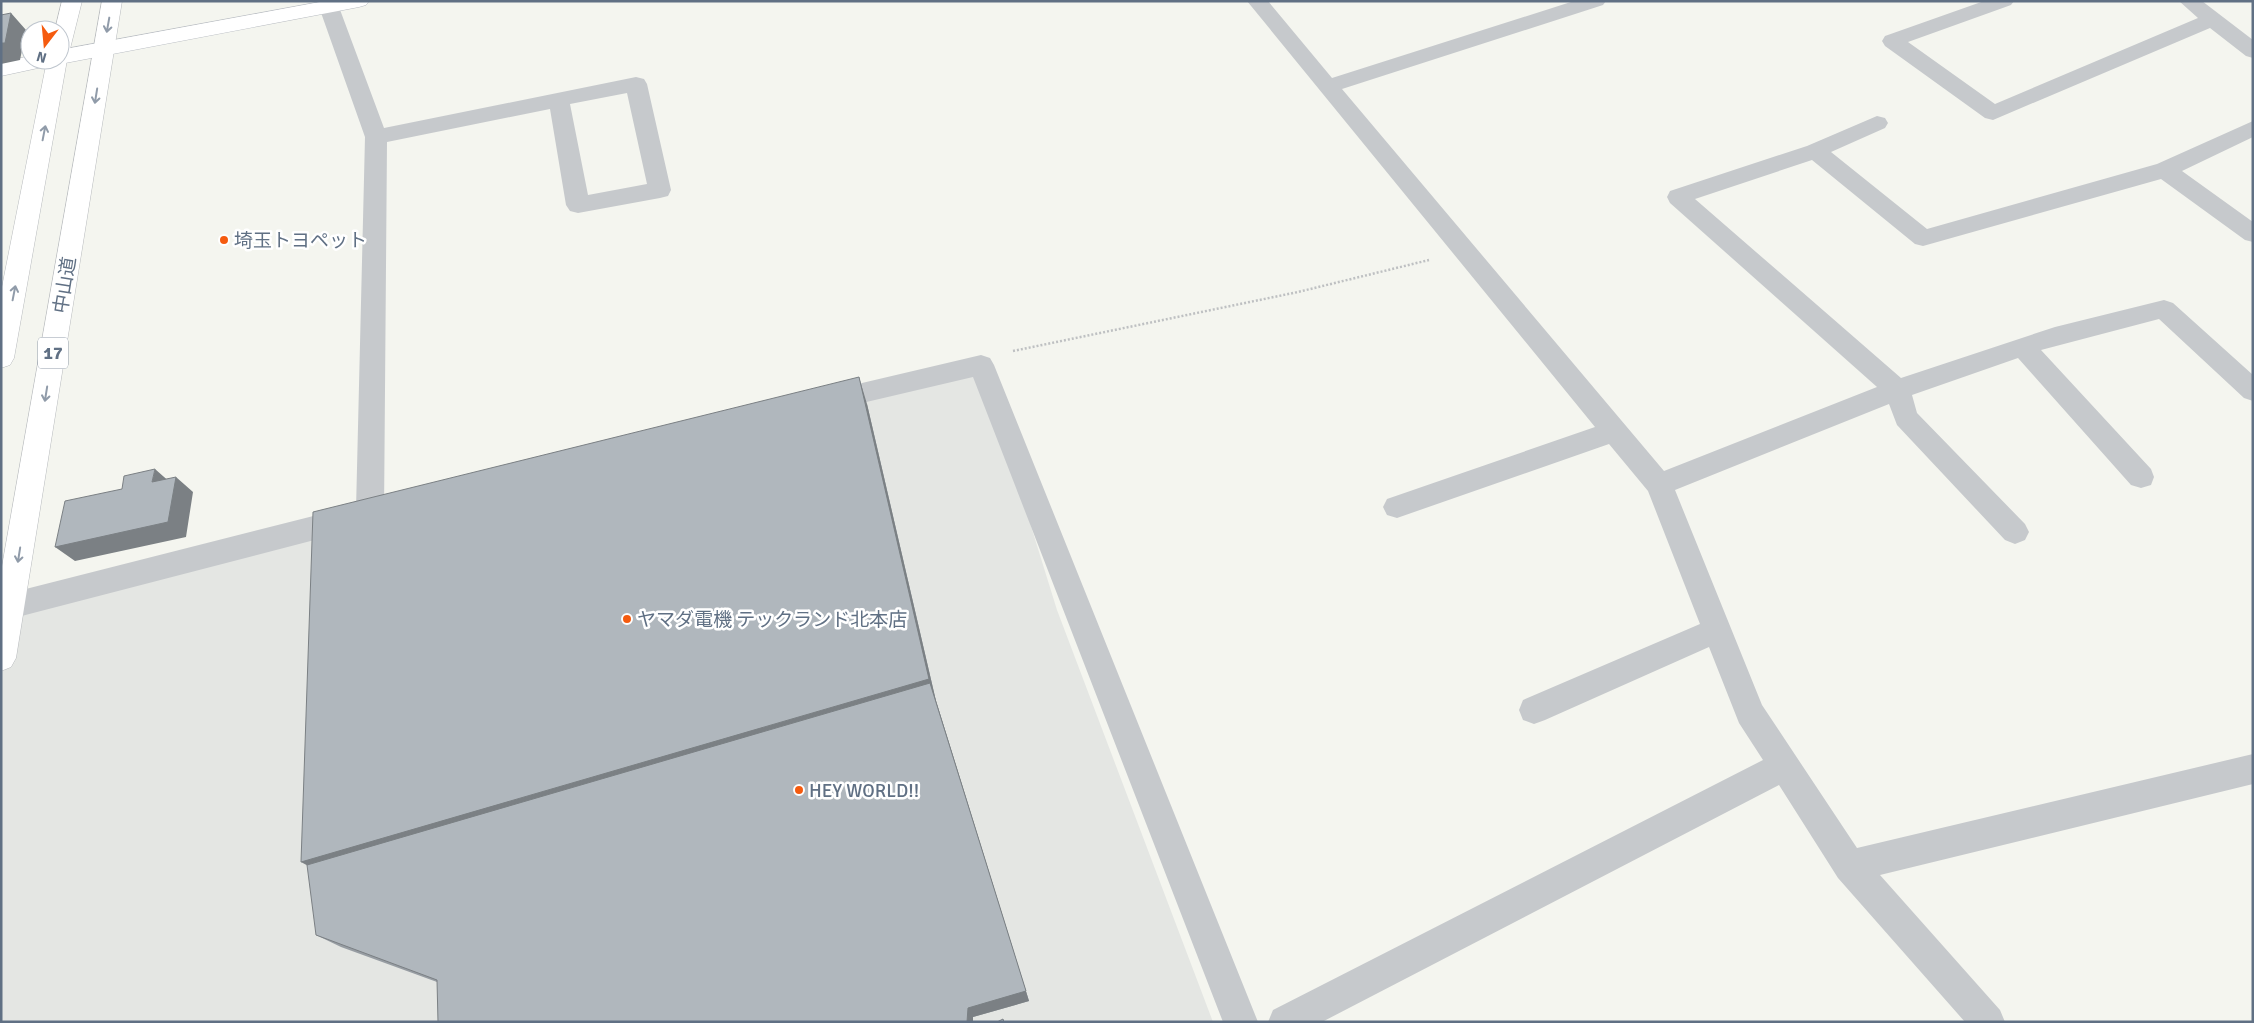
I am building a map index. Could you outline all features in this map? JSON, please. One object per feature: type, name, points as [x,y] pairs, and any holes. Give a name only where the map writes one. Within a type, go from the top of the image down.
[{"type":"main road","points":[[67,20],[72,1]]},
{"type":"main road","name":"中山道","points":[[1,658],[112,1]]},
{"type":"main road","points":[[70,55],[330,4],[360,1]]},
{"type":"main road","points":[[1,69],[20,65]]},
{"type":"main road","points":[[1,358],[56,70]]},
{"type":"street","points":[[1257,1],[1659,485],[1750,713],[1850,866],[1988,1022]]},
{"type":"street","points":[[1329,86],[1596,1]]},
{"type":"street","points":[[2004,1],[1892,41],[1994,112],[2213,20]]},
{"type":"street","points":[[2189,1],[2253,51]]},
{"type":"street","points":[[330,4],[376,137],[370,514]]},
{"type":"street","points":[[376,137],[636,84],[660,190],[578,205],[559,101]]},
{"type":"street","points":[[1877,123],[1815,151],[1678,197],[1897,390],[1906,418],[2015,532]]},
{"type":"street","points":[[1815,151],[1923,238],[2165,170],[2253,128]]},
{"type":"street","points":[[2165,170],[2253,234]]},
{"type":"street","points":[[1659,485],[1897,390],[2054,336],[2164,309],[2253,391]]},
{"type":"street","points":[[2023,347],[2141,477]]},
{"type":"street","points":[[803,407],[981,366],[1242,1022]]},
{"type":"street","points":[[1397,507],[1614,432]]},
{"type":"street","points":[[10,606],[398,507]]},
{"type":"street","points":[[1534,710],[1717,630]]},
{"type":"street","points":[[1285,1022],[1784,766]]},
{"type":"street","points":[[1850,866],[2253,769]]},
{"type":"path","points":[[981,366],[994,355],[1298,292],[1465,251]]},
{"type":"shaded area","name":"HEY WORLD!!","points":[[981,365],[1057,610],[1213,1022],[1,1022],[1,658],[10,606]]},
{"type":"building","points":[[11,13],[5,43],[1,43],[1,15]]},
{"type":"building","name":"ヤマダ電機 テックランド北本店","points":[[859,377],[929,679],[301,862],[313,512]]},
{"type":"building","points":[[155,469],[152,482],[176,477],[168,522],[55,547],[65,501],[122,489],[124,476]]},
{"type":"building","name":"HEY WORLD!!","points":[[930,683],[1026,991],[968,1008],[967,1022],[438,1022],[437,980],[316,935],[307,865]]},
{"type":"place","name":"埼玉トヨペット","points":[[224,240]]},
{"type":"place","name":"ヤマダ電機 テックランド北本店","points":[[627,619]]},
{"type":"place","name":"HEY WORLD!!","points":[[799,790]]}]
